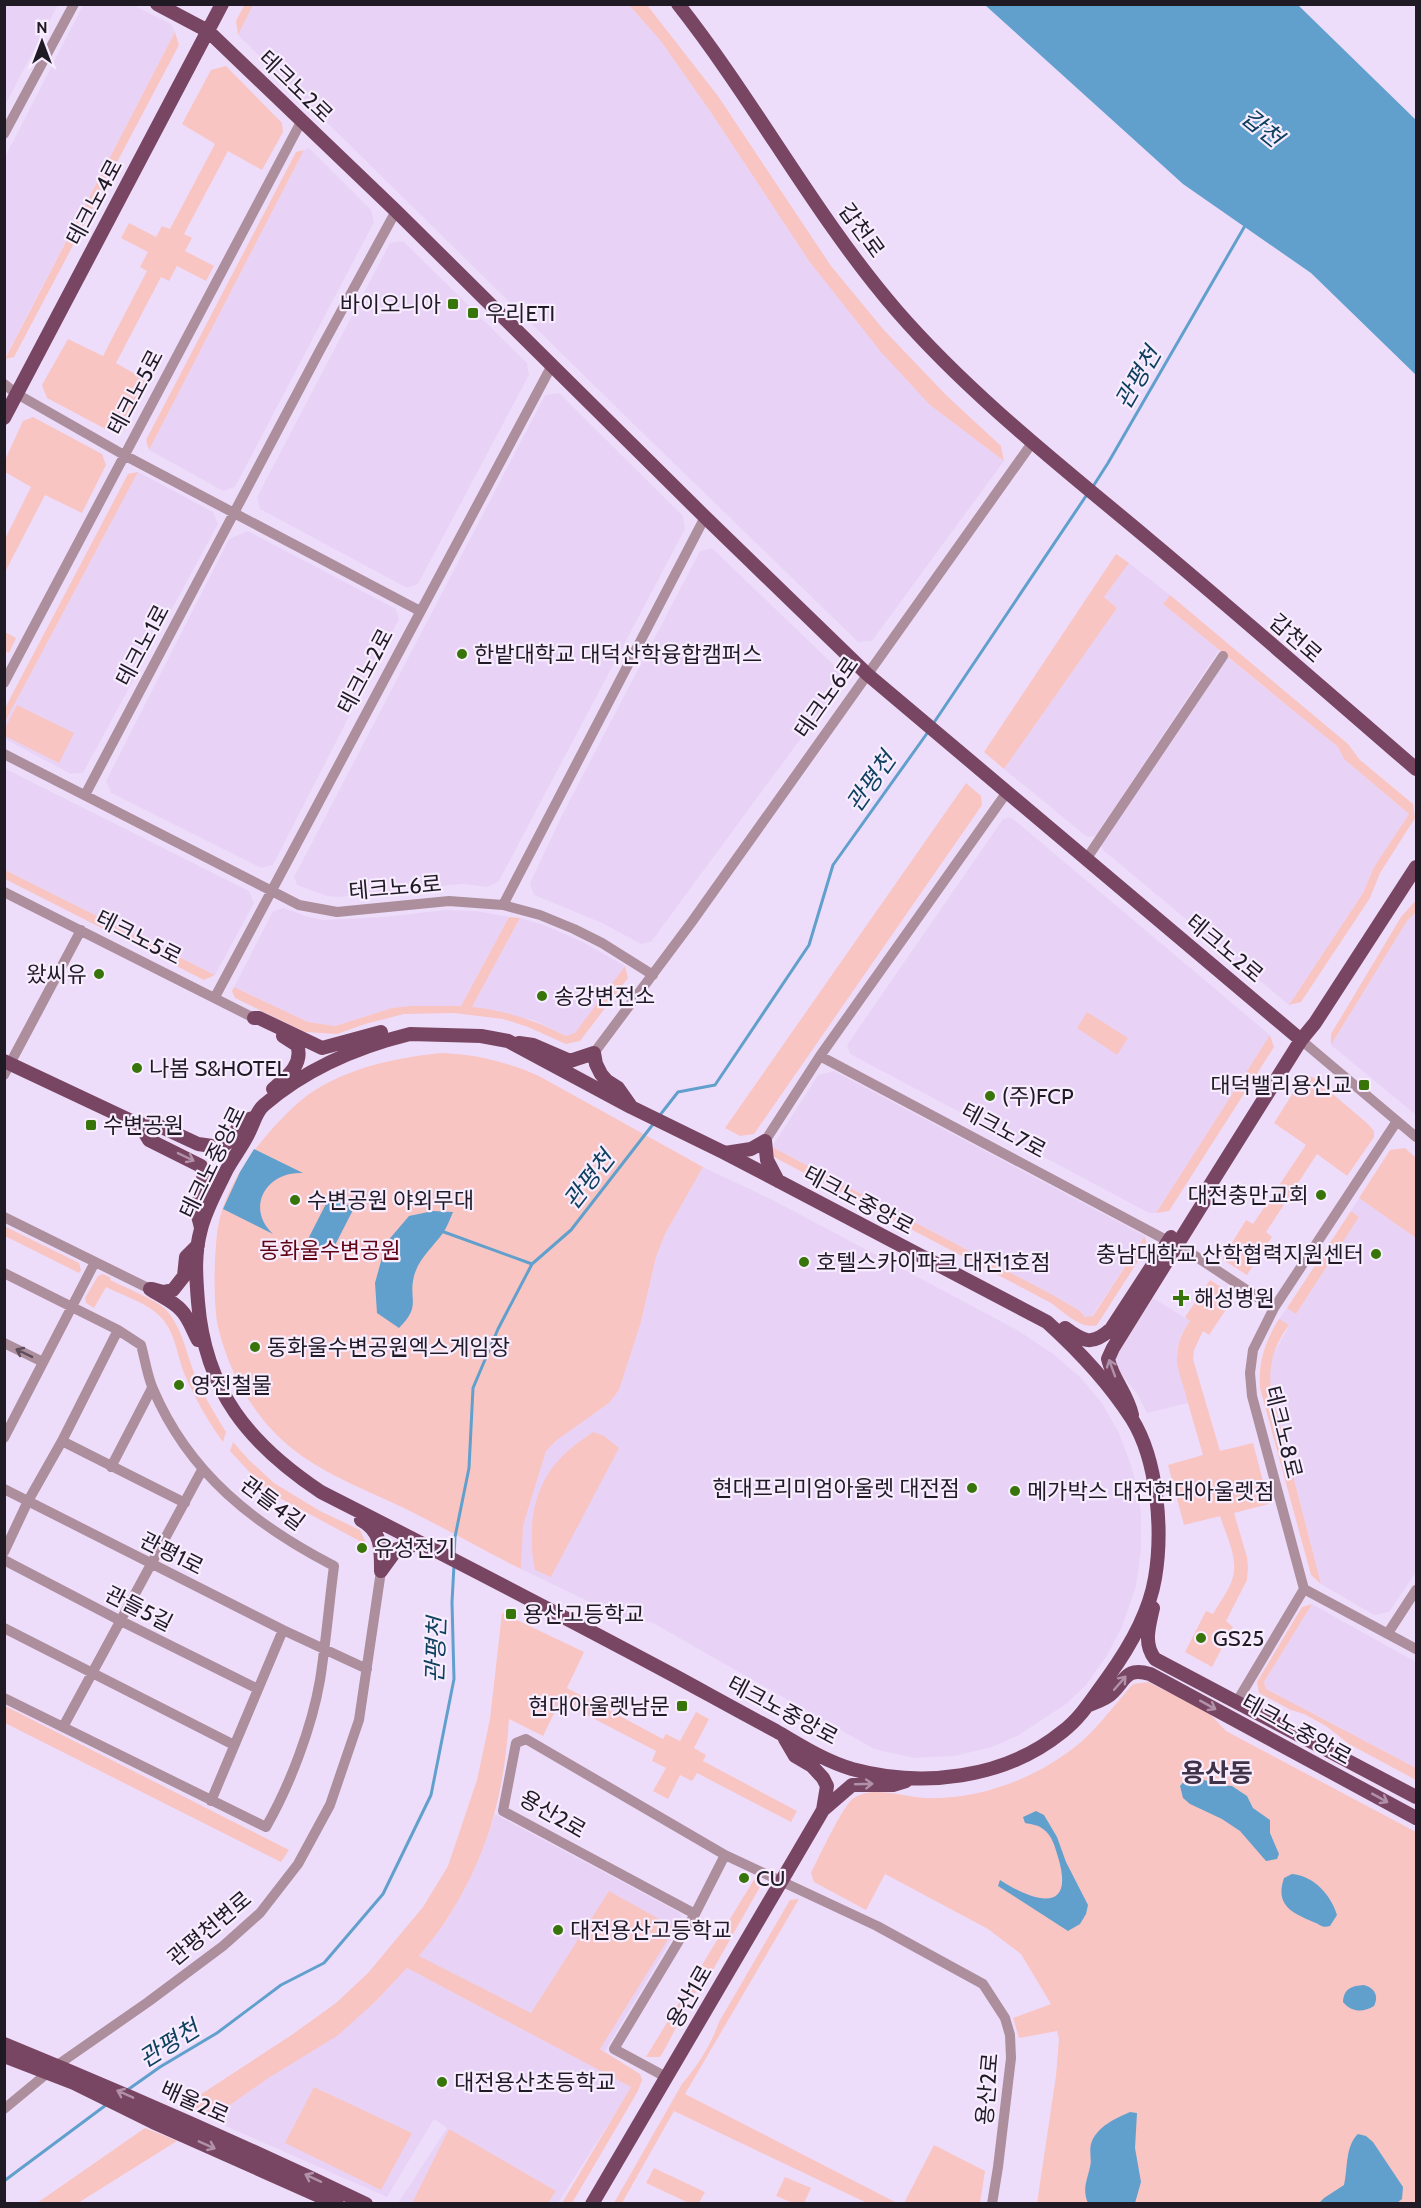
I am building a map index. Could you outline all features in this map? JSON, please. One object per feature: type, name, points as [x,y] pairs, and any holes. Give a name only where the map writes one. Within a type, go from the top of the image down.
[{"type":"main road","name":"테크노2로","points":[[157,4],[208,31],[302,120],[867,674],[1301,1040]]},
{"type":"main road","name":"테크노4로","points":[[4,418],[222,4]]},
{"type":"main road","name":"갑천로","points":[[678,4],[747,98],[847,247],[897,310],[942,357],[1032,443],[1416,769]]},
{"type":"main road","points":[[1047,1322],[1064,1327],[1077,1337],[1089,1341],[1101,1338],[1111,1329],[1205,1200],[1207,1190],[1301,1040],[1315,1023],[1416,867]]},
{"type":"main road","points":[[254,1018],[259,1018],[322,1048],[390,1029],[410,1034]]},
{"type":"main road","points":[[254,1018],[260,1025],[297,1045],[300,1052],[300,1057],[293,1069],[272,1090],[264,1105]]},
{"type":"main road","name":"테크노중앙로","points":[[410,1034],[481,1036],[508,1041],[594,1088],[718,1150],[1047,1322],[1077,1349],[1134,1421],[1145,1449],[1158,1502],[1158,1556],[1154,1582],[1130,1643],[1087,1706],[1064,1731],[1033,1751],[969,1775],[914,1779],[852,1769],[810,1753],[782,1735],[508,1589],[410,1542],[321,1492],[270,1454],[229,1405],[216,1382],[199,1324],[195,1267],[201,1228],[236,1151],[251,1128],[254,1118],[264,1105],[320,1066],[376,1042],[410,1034]]},
{"type":"main road","points":[[508,1041],[533,1045],[570,1061],[594,1053],[601,1074],[618,1088],[631,1107]]},
{"type":"main road","points":[[6,1066],[140,1125],[155,1124],[198,1144],[219,1147],[226,1143],[243,1120],[254,1118]]},
{"type":"main road","points":[[140,1125],[149,1140],[201,1166],[205,1177],[197,1210],[201,1228]]},
{"type":"main road","points":[[718,1150],[751,1149],[765,1141],[766,1160],[778,1181]]},
{"type":"main road","points":[[1134,1421],[1129,1399],[1111,1369],[1108,1359],[1173,1242]]},
{"type":"main road","points":[[150,1288],[163,1292],[173,1290],[184,1276],[186,1257],[198,1245]]},
{"type":"main road","points":[[150,1288],[183,1312],[209,1362]]},
{"type":"main road","points":[[353,1509],[356,1517],[368,1523],[378,1535],[381,1571]]},
{"type":"main road","points":[[381,1571],[398,1549],[410,1542]]},
{"type":"main road","points":[[1087,1706],[1110,1695],[1128,1674],[1139,1671],[1161,1671],[1148,1650],[1148,1631],[1156,1595],[1154,1582]]},
{"type":"main road","name":"테크노중앙로","points":[[1161,1671],[1236,1703],[1416,1797]]},
{"type":"main road","name":"테크노중앙로","points":[[1161,1671],[1416,1818]]},
{"type":"main road","points":[[782,1735],[795,1755],[812,1766],[824,1778],[826,1786],[823,1809]]},
{"type":"main road","points":[[823,1809],[852,1785],[892,1785],[914,1779]]},
{"type":"main road","name":"용산1로","points":[[592,2204],[823,1809]]},
{"type":"main road","name":"배울2로","points":[[4,2044],[52,2069],[166,2112],[366,2204]]},
{"type":"main road","name":"배울2로","points":[[4,2056],[52,2069]]},
{"type":"main road","name":"배울2로","points":[[79,2080],[153,2122],[337,2204]]},
{"type":"street","points":[[4,134],[74,4]]},
{"type":"street","name":"테크노5로","points":[[4,683],[302,120]]},
{"type":"street","name":"테크노1로","points":[[85,795],[319,352],[396,212]]},
{"type":"street","name":"테크노2로","points":[[215,997],[552,365]]},
{"type":"street","points":[[4,384],[17,394],[124,455],[420,611]]},
{"type":"street","name":"테크노6로","points":[[594,1053],[653,975],[1032,443]]},
{"type":"street","points":[[503,905],[705,517]]},
{"type":"street","points":[[1087,858],[1222,656]]},
{"type":"street","points":[[4,754],[272,891]]},
{"type":"street","points":[[765,1141],[881,968],[1007,792]]},
{"type":"street","name":"테크노6로","points":[[272,891],[299,905],[337,912],[449,901],[503,905],[540,915],[574,929],[602,943],[653,975]]},
{"type":"street","name":"테크노5로","points":[[4,892],[254,1018]]},
{"type":"street","points":[[6,1066],[81,930]]},
{"type":"street","name":"테크노2로","points":[[1301,1040],[1416,1137]]},
{"type":"street","name":"테크노7로","points":[[820,1056],[1173,1242],[1274,1308]]},
{"type":"street","name":"테크노8로","points":[[1304,1589],[1252,1396],[1250,1373],[1253,1350],[1274,1308],[1397,1121]]},
{"type":"street","points":[[4,1217],[150,1288]]},
{"type":"street","points":[[4,1438],[9,1416],[43,1362],[95,1262]]},
{"type":"street","name":"관들4길","points":[[4,1273],[73,1306],[141,1345],[152,1388],[184,1445],[202,1470],[263,1525],[334,1566],[324,1651]]},
{"type":"street","points":[[4,1552],[28,1501],[62,1441],[118,1330]]},
{"type":"street","points":[[4,1343],[43,1362]]},
{"type":"street","points":[[111,1467],[152,1388]]},
{"type":"street","points":[[62,1441],[185,1503]]},
{"type":"street","points":[[63,1727],[202,1470]]},
{"type":"street","name":"관평1로","points":[[4,1489],[324,1651],[367,1669]]},
{"type":"street","name":"관들5길","points":[[4,1560],[120,1621],[258,1689]]},
{"type":"street","name":"관평천변로","points":[[4,2109],[52,2069],[223,1946],[260,1913],[298,1864],[330,1805],[359,1720],[381,1571]]},
{"type":"street","points":[[1236,1703],[1304,1589],[1416,1649]]},
{"type":"street","points":[[1388,1633],[1416,1590]]},
{"type":"street","points":[[4,1628],[234,1745]]},
{"type":"street","points":[[211,1801],[283,1630]]},
{"type":"street","points":[[4,1698],[266,1827],[294,1764],[312,1714],[324,1651]]},
{"type":"street","name":"용산2로","points":[[695,1914],[503,1811],[516,1743],[526,1739],[725,1855],[877,1926],[983,1984],[1000,2008],[1010,2035],[1011,2058],[992,2204]]},
{"type":"street","points":[[666,2077],[614,2049],[695,1914],[725,1855]]},
{"type":"shaded area","points":[[4,5],[58,5],[5,105]]},
{"type":"shaded area","points":[[83,5],[133,5],[171,24],[175,32],[5,358],[5,157]]},
{"type":"shaded area","points":[[253,5],[629,5],[660,40],[809,261],[930,405],[1004,461],[872,641],[858,642],[238,35]]},
{"type":"shaded area","points":[[309,148],[371,210],[374,222],[235,487],[223,491],[149,450],[304,150]]},
{"type":"shaded area","points":[[403,241],[527,363],[529,375],[418,584],[407,588],[260,509],[257,497],[390,243]]},
{"type":"shaded area","points":[[559,393],[683,516],[685,529],[499,881],[487,887],[463,884],[338,897],[327,896],[297,885],[294,877],[545,395]]},
{"type":"shaded area","points":[[138,472],[213,512],[218,524],[83,773],[71,774],[5,739],[5,722]]},
{"type":"shaded area","points":[[248,531],[396,609],[399,619],[273,865],[261,868],[111,793],[106,781],[229,539]]},
{"type":"shaded area","points":[[712,548],[840,671],[841,684],[651,942],[641,944],[602,923],[534,895],[530,883],[563,813],[700,551]]},
{"type":"shaded area","points":[[1129,563],[1170,595],[1163,604],[1219,650],[1096,836],[1087,837],[1004,769],[1117,608],[1104,597]]},
{"type":"shaded area","points":[[1227,657],[1338,747],[1344,759],[1409,814],[1374,867],[1363,893],[1289,1005],[1103,850],[1101,845]]},
{"type":"shaded area","points":[[4,768],[249,891],[254,903],[215,975],[5,870]]},
{"type":"shaded area","points":[[1011,817],[1270,1035],[1156,1213],[1149,1213],[850,1054],[847,1045],[1003,819]]},
{"type":"shaded area","points":[[284,908],[323,920],[383,917],[445,910],[477,911],[509,917],[461,1006],[392,1008],[335,1026],[308,1022],[234,987],[273,911]]},
{"type":"shaded area","points":[[1416,912],[1416,1115],[1331,1045],[1407,921]]},
{"type":"shaded area","points":[[520,918],[544,925],[581,941],[625,966],[576,1033],[566,1036],[533,1020],[472,1007]]},
{"type":"shaded area","points":[[834,1071],[1145,1236],[1092,1316],[1085,1317],[1080,1311],[1051,1294],[772,1147],[818,1075]]},
{"type":"shaded area","points":[[703,1167],[773,1200],[1019,1331],[1056,1356],[1081,1378],[1102,1403],[1118,1431],[1138,1490],[1141,1515],[1141,1550],[1136,1586],[1122,1627],[1106,1657],[1086,1685],[1066,1704],[1019,1735],[992,1747],[955,1756],[914,1758],[874,1749],[651,1622],[625,1619],[521,1569],[523,1526],[546,1451],[557,1440],[609,1403],[619,1390],[641,1322],[656,1257],[665,1234]]},
{"type":"shaded area","points":[[1359,1198],[1416,1238],[1416,1572],[1389,1612],[1374,1615],[1321,1584],[1271,1390],[1269,1373],[1272,1356],[1289,1326],[1279,1319],[1287,1308],[1296,1314],[1359,1217],[1351,1211]]},
{"type":"shaded area","points":[[1153,1298],[1190,1321],[1181,1335],[1177,1350],[1177,1365],[1188,1403],[1147,1413],[1137,1394],[1118,1370],[1116,1355]]},
{"type":"shaded area","points":[[1312,1604],[1416,1662],[1416,1768],[1266,1689],[1264,1682]]},
{"type":"shaded area","name":"대전용산고등학교","points":[[495,1814],[680,1913],[682,1921],[605,2051],[418,1956],[447,1920],[463,1891],[482,1851]]},
{"type":"shaded area","name":"대전용산초등학교","points":[[407,1968],[632,2087],[558,2203],[398,2203],[447,2128],[434,2119],[387,2197],[210,2119],[375,2002]]},
{"type":"green space","points":[[245,4],[253,5],[238,35],[236,21]]},
{"type":"green space","points":[[629,5],[647,5],[718,96],[831,266],[883,329],[946,395],[1001,446],[1004,461],[930,405],[881,352],[809,261],[660,40]]},
{"type":"green space","points":[[175,32],[179,45],[14,357],[5,359]]},
{"type":"green space","points":[[226,66],[282,123],[283,132],[262,170],[228,151],[184,234],[192,238],[185,251],[214,266],[206,281],[177,266],[169,281],[161,277],[116,363],[149,382],[124,429],[113,433],[47,398],[42,385],[68,339],[103,356],[147,271],[140,267],[148,252],[121,238],[129,223],[156,237],[162,226],[170,229],[215,144],[182,124],[211,70]]},
{"type":"green space","points":[[304,150],[149,450],[146,440],[296,152]]},
{"type":"green space","points":[[33,417],[102,454],[106,465],[82,513],[45,495],[5,572],[5,539],[31,487],[5,472],[5,460],[23,421]]},
{"type":"green space","points":[[138,472],[5,722],[5,708],[128,474]]},
{"type":"green space","points":[[1116,554],[1129,563],[1104,597],[1117,608],[1004,769],[984,752]]},
{"type":"green space","points":[[1170,595],[1348,744],[1360,760],[1413,804],[1415,818],[1380,873],[1370,898],[1301,1002],[1289,1005],[1363,893],[1374,867],[1409,814],[1344,759],[1338,747],[1163,604]]},
{"type":"green space","points":[[5,632],[16,638],[9,653],[5,651]]},
{"type":"green space","points":[[17,705],[74,733],[59,763],[5,736],[5,728]]},
{"type":"green space","points":[[966,783],[981,796],[982,805],[754,1134],[740,1136],[725,1128]]},
{"type":"green space","points":[[5,870],[215,975],[204,980],[5,879]]},
{"type":"green space","points":[[1416,900],[1416,912],[1407,921],[1331,1045],[1331,1034],[1401,917]]},
{"type":"green space","points":[[509,917],[520,918],[472,1007],[521,1017],[566,1036],[575,1033],[625,966],[628,978],[580,1041],[566,1044],[503,1019],[454,1013],[404,1014],[337,1034],[305,1032],[235,998],[232,991],[234,987],[308,1022],[335,1026],[392,1008],[461,1006]]},
{"type":"green space","points":[[1087,1012],[1128,1038],[1117,1055],[1077,1028]]},
{"type":"green space","points":[[1270,1035],[1274,1047],[1169,1211],[1156,1213]]},
{"type":"green space","name":"동화울수변공원","points":[[441,1053],[491,1060],[539,1076],[703,1167],[665,1234],[656,1257],[641,1322],[619,1390],[609,1403],[557,1440],[546,1451],[523,1526],[521,1569],[319,1467],[287,1444],[272,1430],[246,1395],[232,1369],[216,1317],[215,1263],[221,1214],[231,1187],[263,1139],[296,1105],[327,1083],[374,1065]]},
{"type":"green space","points":[[1305,1074],[1314,1078],[1368,1124],[1374,1131],[1374,1137],[1347,1176],[1317,1154],[1266,1232],[1272,1237],[1247,1275],[1222,1259],[1246,1220],[1253,1224],[1306,1145],[1274,1123]]},
{"type":"green space","points":[[772,1147],[1051,1294],[1080,1311],[1085,1317],[1093,1316],[1145,1236],[1147,1247],[1097,1325],[1085,1325],[1051,1303],[774,1157]]},
{"type":"green space","points":[[1405,1148],[1416,1158],[1416,1238],[1359,1198],[1390,1150]]},
{"type":"green space","points":[[1351,1211],[1359,1217],[1296,1314],[1287,1308]]},
{"type":"green space","points":[[4,1226],[79,1263],[81,1270],[79,1273],[5,1236]]},
{"type":"green space","points":[[103,1274],[111,1278],[110,1280],[159,1304],[170,1315],[179,1331],[202,1390],[226,1432],[223,1442],[192,1391],[171,1332],[162,1318],[144,1305],[106,1287],[94,1308],[86,1303],[85,1298],[98,1276]]},
{"type":"green space","points":[[1210,1280],[1235,1296],[1209,1335],[1203,1331],[1194,1350],[1193,1359],[1220,1451],[1253,1443],[1269,1504],[1234,1513],[1247,1557],[1247,1580],[1226,1621],[1233,1627],[1212,1667],[1185,1652],[1206,1611],[1213,1614],[1229,1588],[1234,1571],[1230,1543],[1220,1516],[1184,1525],[1168,1465],[1203,1455],[1177,1365],[1177,1358],[1181,1337],[1190,1321],[1185,1317]]},
{"type":"green space","points":[[1279,1319],[1289,1325],[1279,1340],[1273,1356],[1270,1372],[1271,1390],[1321,1584],[1311,1575],[1260,1388],[1260,1370],[1264,1352]]},
{"type":"green space","points":[[593,1432],[604,1436],[619,1448],[551,1577],[535,1570],[532,1526],[538,1497],[543,1483],[560,1459]]},
{"type":"green space","points":[[233,1442],[274,1483],[320,1511],[360,1530],[367,1545],[274,1495],[230,1451]]},
{"type":"green space","points":[[1312,1604],[1264,1682],[1266,1689],[1416,1768],[1416,1780],[1349,1744],[1326,1726],[1259,1693],[1257,1682],[1302,1607]]},
{"type":"green space","points":[[502,1613],[584,1652],[567,1688],[663,1739],[666,1734],[680,1741],[696,1712],[709,1719],[694,1748],[706,1755],[703,1761],[797,1811],[791,1822],[697,1773],[692,1781],[680,1775],[668,1799],[653,1791],[666,1768],[652,1761],[656,1751],[560,1701],[543,1736],[509,1719],[507,1747],[498,1799],[483,1848],[461,1895],[444,1924],[419,1956],[531,2013],[609,1891],[675,1928],[600,2049],[640,2074],[642,2080],[638,2091],[572,2203],[562,2203],[631,2087],[407,1968],[375,2002],[337,2036],[270,2077],[210,2119],[183,2106],[336,2003],[368,1973],[423,1907],[448,1866],[477,1780],[490,1719]]},
{"type":"green space","points":[[1148,1682],[1207,1711],[1226,1731],[1416,1832],[1416,2203],[1037,2203],[1056,2076],[1059,2039],[1057,2031],[1019,2038],[1013,2018],[1051,2004],[1021,1954],[988,1929],[885,1874],[866,1910],[814,1882],[811,1873],[838,1820],[854,1798],[870,1792],[879,1792],[925,1798],[946,1798],[988,1791],[1008,1784],[1028,1776],[1064,1755],[1088,1735],[1133,1684]]},
{"type":"green space","points":[[4,1706],[289,1850],[281,1862],[5,1723]]},
{"type":"green space","points":[[758,1873],[761,1885],[710,1975],[694,1994],[660,2057],[646,2057]]},
{"type":"green space","points":[[799,1899],[685,2094],[897,2203],[867,2203],[674,2111],[622,2203],[614,2203],[682,2084],[704,2054],[719,2022],[790,1900]]},
{"type":"green space","points":[[314,2087],[412,2133],[381,2190],[285,2143]]},
{"type":"green space","points":[[145,2128],[177,2141],[78,2203],[37,2203]]},
{"type":"green space","points":[[449,2129],[556,2191],[548,2203],[420,2204],[413,2201]]},
{"type":"green space","points":[[934,2145],[985,2171],[980,2203],[904,2203]]},
{"type":"green space","points":[[654,2168],[705,2192],[699,2203],[689,2203],[646,2183]]},
{"type":"green space","points":[[785,2177],[811,2188],[804,2203],[793,2203],[776,2196]]},
{"type":"water","name":"갑천","points":[[985,5],[1298,5],[1416,120],[1416,375],[1311,273],[1183,184]]},
{"type":"water","points":[[254,1149],[303,1173],[279,1178],[264,1193],[260,1203],[261,1213],[265,1224],[273,1234],[223,1209],[240,1172]]},
{"type":"water","points":[[330,1196],[354,1208],[330,1255],[306,1243]]},
{"type":"water","points":[[433,1211],[453,1212],[443,1233],[416,1270],[412,1308],[399,1328],[377,1313],[375,1283],[386,1243],[409,1216]]},
{"type":"water","points":[[1195,1776],[1214,1784],[1232,1786],[1247,1796],[1253,1808],[1270,1820],[1270,1833],[1279,1854],[1277,1859],[1266,1861],[1240,1831],[1183,1798],[1180,1786],[1186,1779]]},
{"type":"water","points":[[1036,1811],[1044,1815],[1057,1837],[1066,1862],[1088,1905],[1080,1924],[1068,1931],[998,1886],[1000,1880],[1037,1898],[1056,1896],[1061,1888],[1062,1876],[1051,1838],[1041,1828],[1025,1823],[1023,1817]]},
{"type":"water","points":[[1292,1874],[1307,1878],[1331,1900],[1337,1915],[1330,1926],[1323,1926],[1301,1916],[1284,1903],[1282,1888],[1284,1878]]},
{"type":"water","points":[[1364,1985],[1375,1993],[1374,2006],[1366,2010],[1357,2010],[1343,2002],[1347,1991],[1352,1987]]},
{"type":"water","points":[[1130,2112],[1137,2113],[1135,2148],[1141,2182],[1135,2203],[1088,2203],[1085,2189],[1091,2164],[1090,2147],[1094,2138],[1107,2124]]},
{"type":"water","points":[[1358,2134],[1366,2136],[1373,2142],[1403,2187],[1402,2199],[1397,2203],[1319,2203],[1344,2185],[1349,2151]]},
{"type":"waterway","name":"관평천","points":[[1092,488],[1246,224]]},
{"type":"waterway","name":"관평천","points":[[933,724],[1088,493]]},
{"type":"waterway","name":"관평천","points":[[660,1115],[678,1092],[715,1085],[809,945],[833,865],[928,732]]},
{"type":"waterway","name":"관평천","points":[[454,1556],[455,1537],[469,1468],[473,1388],[498,1329],[532,1264],[571,1230],[654,1123]]},
{"type":"waterway","points":[[444,1232],[532,1264]]},
{"type":"waterway","name":"관평천","points":[[126,2091],[160,2067],[217,2033],[281,1985],[324,1963],[383,1894],[431,1795],[454,1679],[452,1602],[454,1565]]},
{"type":"waterway","name":"관평천","points":[[4,2181],[106,2105]]},
{"type":"place","name":"바이오니아","points":[[453,304]]},
{"type":"place","name":"우리ETI","points":[[473,313]]},
{"type":"place","name":"한밭대학교 대덕산학융합캠퍼스","points":[[462,654]]},
{"type":"place","name":"왔씨유","points":[[99,974]]},
{"type":"place","name":"송강변전소","points":[[542,996]]},
{"type":"place","name":"나봄 S&HOTEL","points":[[137,1068]]},
{"type":"place","name":"대덕밸리용신교","points":[[1364,1085]]},
{"type":"place","name":"(주)FCP","points":[[990,1096]]},
{"type":"place","name":"수변공원","points":[[91,1125]]},
{"type":"place","name":"대전충만교회","points":[[1321,1195]]},
{"type":"place","name":"수변공원 야외무대","points":[[295,1200]]},
{"type":"place","name":"충남대학교 산학협력지원센터","points":[[1376,1254]]},
{"type":"place","name":"호텔스카이파크 대전1호점","points":[[804,1262]]},
{"type":"place","name":"해성병원","points":[[1181,1298]]},
{"type":"place","name":"동화울수변공원엑스게임장","points":[[255,1347]]},
{"type":"place","name":"영진철물","points":[[179,1385]]},
{"type":"place","name":"현대프리미엄아울렛 대전점","points":[[972,1488]]},
{"type":"place","name":"메가박스 대전현대아울렛점","points":[[1015,1491]]},
{"type":"place","name":"유성전기","points":[[362,1548]]},
{"type":"place","name":"용산고등학교","points":[[511,1614]]},
{"type":"place","name":"GS25","points":[[1201,1638]]},
{"type":"place","name":"현대아울렛남문","points":[[682,1706]]},
{"type":"place","name":"CU","points":[[744,1878]]},
{"type":"place","name":"대전용산고등학교","points":[[558,1930]]},
{"type":"place","name":"대전용산초등학교","points":[[442,2082]]},
{"type":"district","name":"용산동","points":[[1217,1773]]}]
